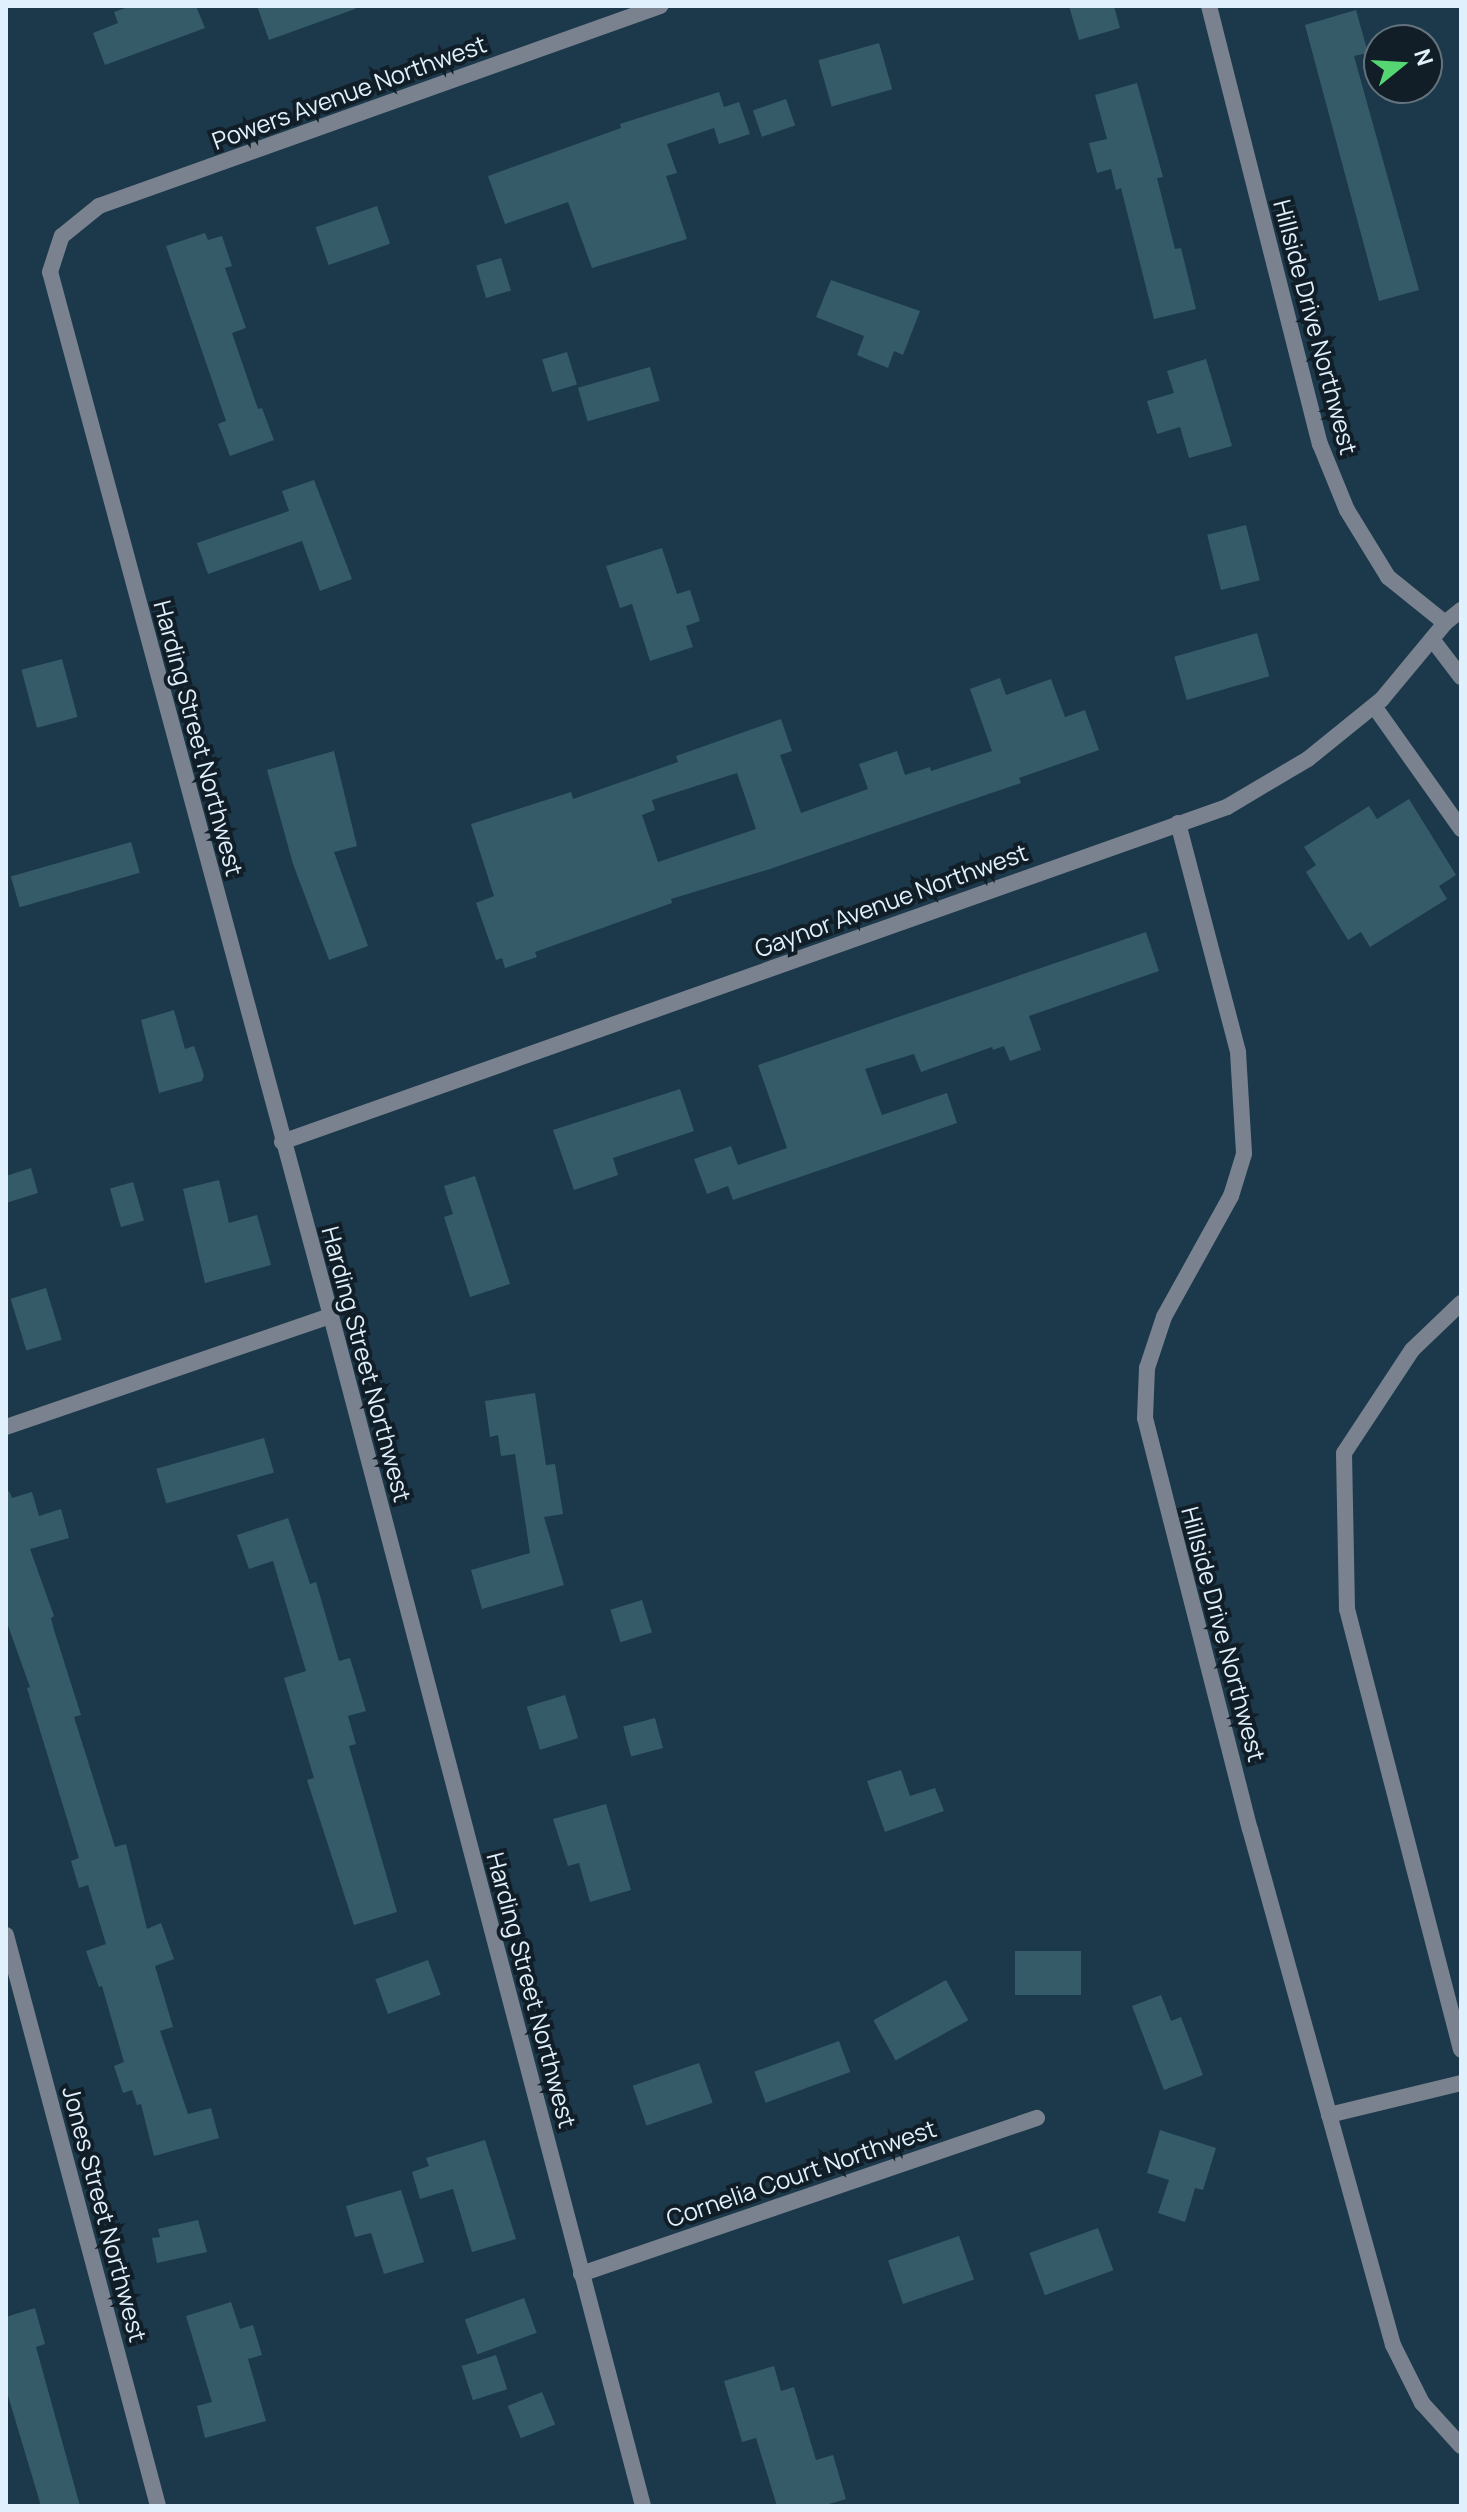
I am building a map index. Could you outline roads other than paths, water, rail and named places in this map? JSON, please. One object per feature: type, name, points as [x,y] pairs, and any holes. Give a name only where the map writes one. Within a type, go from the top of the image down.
[{"type":"street","name":"Powers Avenue Northwest","points":[[62,236],[99,206],[660,6]]},
{"type":"street","name":"Hillside Drive Northwest","points":[[1209,6],[1320,444],[1347,510],[1388,577],[1445,623]]},
{"type":"street","name":"Harding Street Northwest","points":[[62,236],[50,272],[331,1316],[643,2506]]},
{"type":"street","name":"Gaynor Avenue Northwest","points":[[282,1142],[1227,807],[1308,759],[1374,706],[1445,623],[1461,610]]},
{"type":"street","points":[[1432,639],[1461,677]]},
{"type":"street","points":[[1374,706],[1461,829]]},
{"type":"street","name":"Hillside Drive Northwest","points":[[1178,823],[1238,1052],[1244,1154],[1231,1196],[1164,1317],[1147,1368],[1145,1418],[1250,1829],[1393,2345],[1422,2403],[1461,2446]]},
{"type":"street","points":[[1461,1303],[1412,1350],[1344,1453],[1347,1609],[1461,2049]]},
{"type":"street","points":[[6,1427],[331,1316]]},
{"type":"street","name":"Jones Street Northwest","points":[[6,1935],[158,2506]]},
{"type":"street","points":[[1329,2115],[1461,2083]]},
{"type":"street","name":"Cornelia Court Northwest","points":[[581,2274],[1037,2118]]}]
